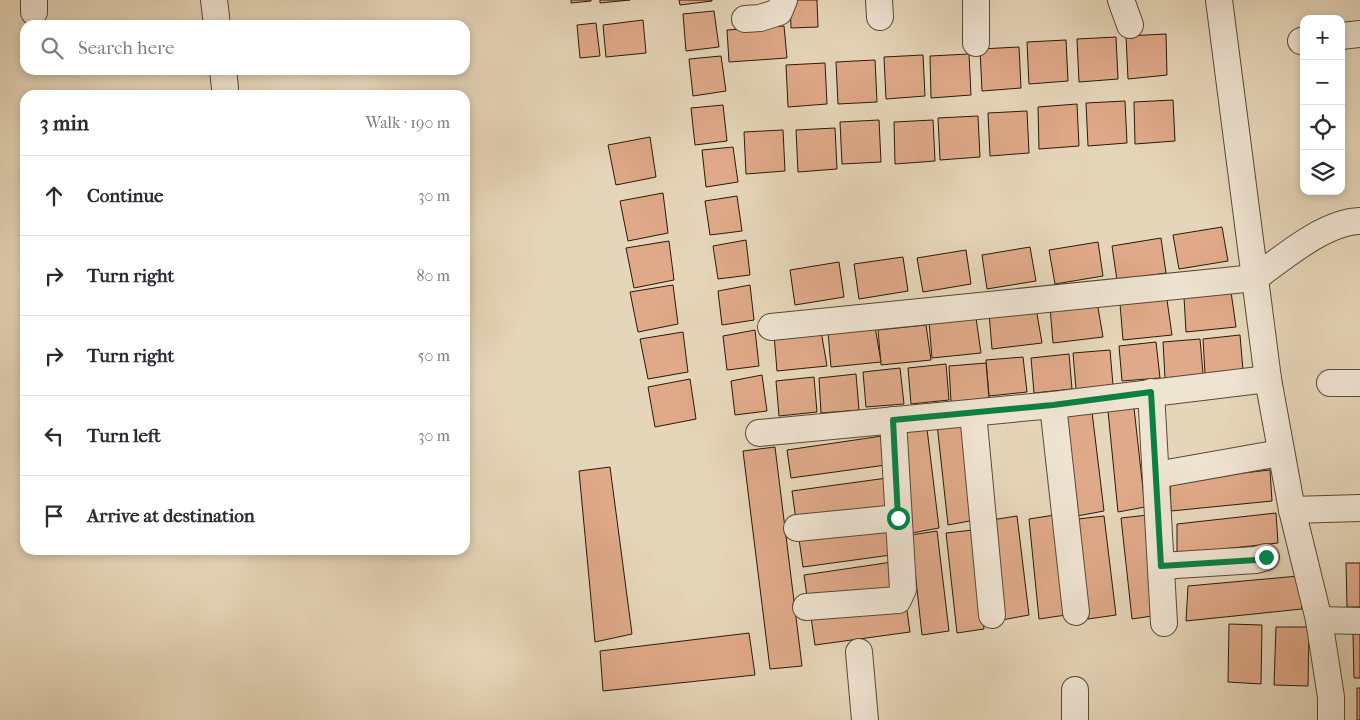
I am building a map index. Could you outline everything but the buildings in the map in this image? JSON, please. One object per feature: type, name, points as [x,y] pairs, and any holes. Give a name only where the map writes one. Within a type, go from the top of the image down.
[{"type":"street","points":[[214,0],[216,20]]},
{"type":"street","points":[[745,19],[760,18],[780,12],[784,0]]},
{"type":"street","points":[[976,0],[976,43]]},
{"type":"street","points":[[1121,0],[1130,25]]},
{"type":"street","points":[[1219,0],[1268,379],[1280,453],[1292,510],[1319,620],[1331,697],[1331,720]]},
{"type":"street","points":[[1345,36],[1360,34]]},
{"type":"street","points":[[771,327],[1255,278],[1308,240],[1352,221],[1360,221]]},
{"type":"street","points":[[759,433],[1053,405],[1268,379]]},
{"type":"street","points":[[1330,383],[1360,383]]},
{"type":"street","points":[[1151,392],[1164,623]]},
{"type":"street","points":[[1053,405],[1076,612]]},
{"type":"street","points":[[973,413],[992,615]]},
{"type":"street","points":[[806,608],[898,600],[903,590],[893,420]]},
{"type":"street","points":[[1156,475],[1280,453]]},
{"type":"street","points":[[1292,510],[1360,508]]},
{"type":"street","points":[[798,528],[898,518]]},
{"type":"street","points":[[1161,566],[1256,560],[1266,557]]},
{"type":"street","points":[[1319,620],[1360,621]]},
{"type":"street","points":[[859,652],[865,720]]},
{"type":"street","points":[[1075,720],[1076,690]]},
{"type":"route","points":[[898,518],[893,420],[1053,405],[1151,392],[1161,566],[1256,560],[1266,557]]}]
